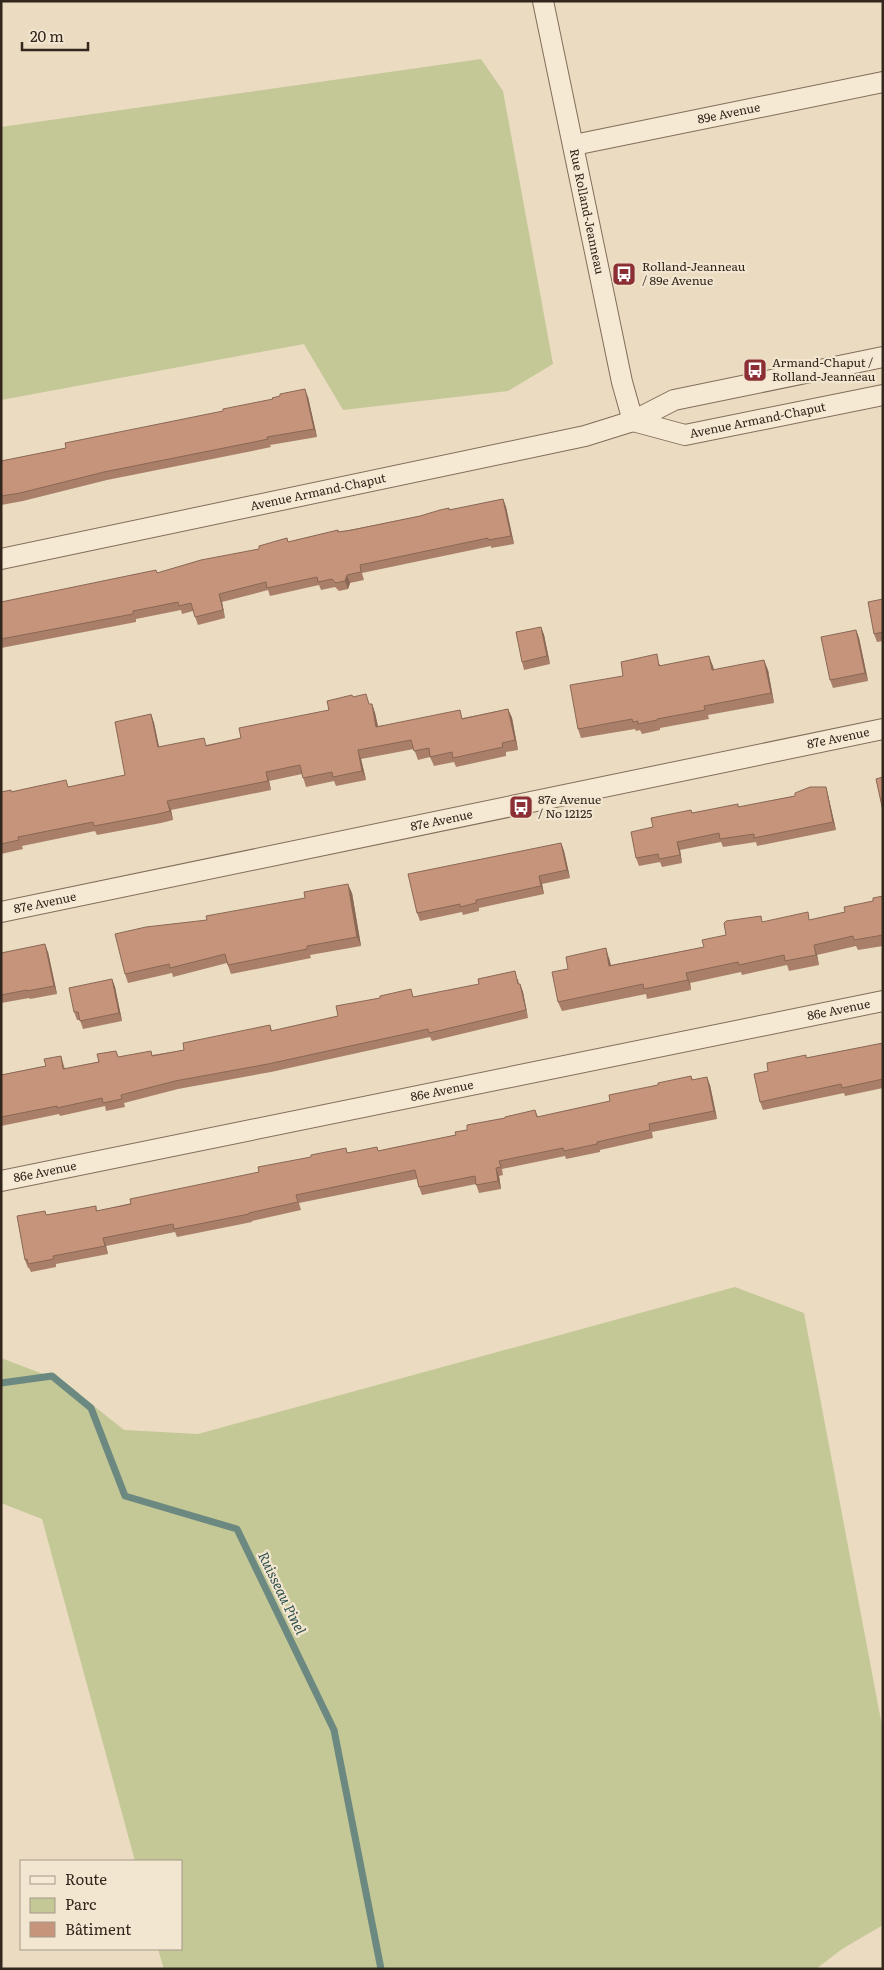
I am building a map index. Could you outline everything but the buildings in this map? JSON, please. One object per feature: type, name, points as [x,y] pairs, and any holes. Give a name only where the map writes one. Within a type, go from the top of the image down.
[{"type":"street","name":"Rue Rolland-Jeanneau","points":[[543,1],[622,382],[633,421]]},
{"type":"street","name":"89e Avenue","points":[[574,145],[883,82]]},
{"type":"street","name":"Avenue Armand-Chaput","points":[[1,559],[576,438],[633,421],[674,400],[883,357]]},
{"type":"street","name":"Avenue Armand-Chaput","points":[[633,421],[685,435],[883,394]]},
{"type":"street","name":"87e Avenue","points":[[1,912],[883,730]]},
{"type":"street","name":"86e Avenue","points":[[1,1182],[883,1001]]},
{"type":"green space","points":[[481,59],[503,91],[553,364],[508,391],[343,410],[304,344],[1,400],[1,127]]},
{"type":"green space","points":[[735,1287],[804,1313],[883,1731],[883,1925],[842,1949],[816,1969],[164,1969],[158,1950],[182,1950],[182,1860],[135,1860],[42,1519],[1,1503],[1,1358],[64,1382],[124,1430],[198,1434]]},
{"type":"waterway","name":"Ruisseau Pinel","points":[[1,1383],[52,1376],[91,1408],[125,1496],[237,1529],[334,1730],[381,1969]]},
{"type":"place","name":"Rolland-Jeanneau / 89e Avenue","points":[[624,274]]},
{"type":"place","name":"Armand-Chaput / Rolland-Jeanneau","points":[[755,370]]},
{"type":"place","name":"87e Avenue / No 12125","points":[[521,807]]}]
